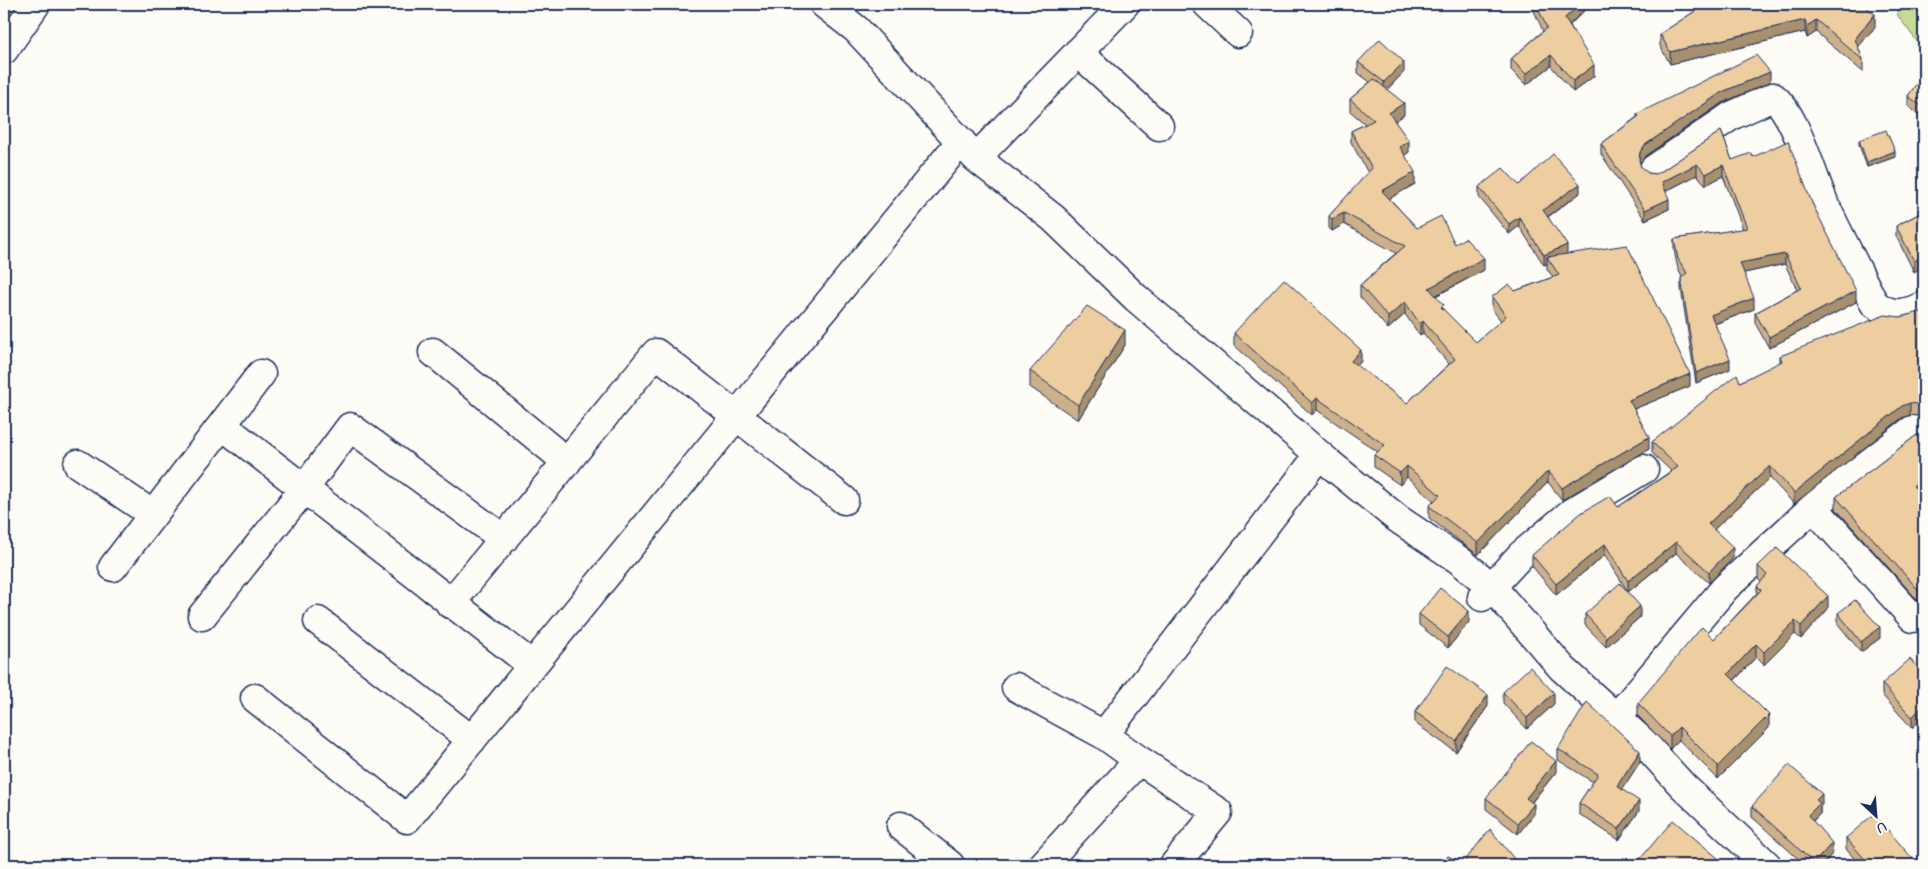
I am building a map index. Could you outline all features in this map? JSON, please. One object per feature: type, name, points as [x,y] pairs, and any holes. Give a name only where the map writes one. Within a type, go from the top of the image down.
[{"type":"street","points":[[4,50],[36,4]]},
{"type":"street","points":[[824,4],[856,28],[968,149],[1053,218],[1136,298],[1319,455],[1398,519],[1459,560],[1487,592],[1562,668],[1643,742],[1682,786],[1767,865]]},
{"type":"street","points":[[255,698],[407,820],[736,416],[968,149],[1078,52],[1125,4]]},
{"type":"street","points":[[1208,4],[1238,33]]},
{"type":"street","points":[[1078,52],[1159,126]]},
{"type":"street","points":[[1654,169],[1732,116],[1773,97],[1780,102],[1802,148],[1825,205],[1874,303],[1888,313],[1899,315],[1924,306]]},
{"type":"street","points":[[433,352],[567,462]]},
{"type":"street","points":[[450,604],[656,353],[844,500]]},
{"type":"street","points":[[113,567],[261,374]]},
{"type":"street","points":[[223,426],[532,666]]},
{"type":"street","points":[[202,616],[304,489],[350,427],[504,539]]},
{"type":"street","points":[[1616,718],[1725,588],[1820,501],[1912,430]]},
{"type":"street","points":[[1104,735],[1319,455]]},
{"type":"street","points":[[78,464],[152,514]]},
{"type":"street","points":[[1487,592],[1521,555],[1572,512],[1644,469]]},
{"type":"street","points":[[1814,508],[1913,618]]},
{"type":"street","points":[[318,622],[472,740]]},
{"type":"street","points":[[1016,687],[1104,735],[1218,812],[1174,865]]},
{"type":"street","points":[[1043,865],[1139,760]]},
{"type":"street","points":[[901,826],[944,863]]},
{"type":"green space","points":[[1896,4],[1924,4],[1924,51],[1898,16]]},
{"type":"building","points":[[1536,4],[1580,4],[1565,18],[1594,65],[1573,81],[1551,55],[1526,74],[1511,59],[1547,28]]},
{"type":"building","points":[[1706,4],[1862,4],[1875,14],[1855,39],[1863,60],[1816,20],[1807,26],[1805,20],[1670,52],[1660,34]]},
{"type":"building","points":[[1380,39],[1404,62],[1384,82],[1358,62]]},
{"type":"building","points":[[1756,55],[1770,72],[1722,92],[1645,145],[1640,152],[1639,160],[1641,167],[1648,173],[1656,174],[1721,131],[1732,160],[1751,153],[1753,157],[1788,141],[1812,203],[1856,291],[1769,337],[1755,313],[1801,288],[1785,254],[1740,263],[1754,298],[1711,315],[1730,359],[1696,373],[1681,278],[1687,273],[1678,259],[1674,239],[1747,228],[1723,165],[1706,174],[1697,164],[1662,182],[1669,199],[1645,210],[1601,144],[1639,116],[1637,114]]},
{"type":"building","points":[[1924,75],[1924,108],[1908,96]]},
{"type":"building","points":[[1374,79],[1404,103],[1389,113],[1409,141],[1400,147],[1415,172],[1382,191],[1417,228],[1441,216],[1455,244],[1465,238],[1484,258],[1429,288],[1444,305],[1441,307],[1476,342],[1506,316],[1492,297],[1509,284],[1515,291],[1559,275],[1547,257],[1627,245],[1690,374],[1629,400],[1649,437],[1562,488],[1548,471],[1478,543],[1429,506],[1440,495],[1407,466],[1400,473],[1374,455],[1385,445],[1317,398],[1312,403],[1234,333],[1284,279],[1361,350],[1351,361],[1407,403],[1455,359],[1423,321],[1420,324],[1405,302],[1388,317],[1360,285],[1405,246],[1344,213],[1332,219],[1329,216],[1372,168],[1351,131],[1374,120],[1350,99]]},
{"type":"building","points":[[1886,130],[1895,151],[1867,162],[1859,140]]},
{"type":"building","points":[[1553,154],[1580,184],[1543,210],[1567,245],[1544,255],[1519,217],[1509,224],[1479,187],[1503,168],[1519,185]]},
{"type":"building","points":[[1924,211],[1924,256],[1914,261],[1896,226]]},
{"type":"building","points":[[1087,306],[1125,330],[1078,405],[1030,371]]},
{"type":"building","points":[[1924,311],[1924,350],[1920,352],[1924,359],[1924,409],[1918,404],[1910,403],[1902,406],[1794,493],[1770,466],[1708,524],[1733,547],[1709,572],[1676,542],[1628,581],[1605,544],[1556,584],[1532,555],[1581,513],[1610,496],[1618,507],[1678,467],[1652,442],[1737,374],[1740,382],[1782,361],[1780,356],[1885,315],[1900,317]]},
{"type":"building","points":[[1924,427],[1924,476],[1913,486],[1924,497],[1924,590],[1921,593],[1836,497],[1922,431]]},
{"type":"building","points":[[1777,548],[1828,596],[1801,626],[1795,621],[1764,652],[1756,644],[1728,674],[1769,715],[1718,766],[1679,727],[1670,736],[1638,703],[1702,627],[1714,639],[1761,590],[1757,586],[1767,575],[1758,566]]},
{"type":"building","points":[[1620,583],[1640,606],[1606,637],[1585,614]]},
{"type":"building","points":[[1440,588],[1469,611],[1448,637],[1419,614]]},
{"type":"building","points":[[1855,600],[1880,627],[1861,642],[1838,613]]},
{"type":"building","points":[[1910,659],[1924,675],[1924,705],[1912,717],[1882,684]]},
{"type":"building","points":[[1447,666],[1488,695],[1456,741],[1415,712]]},
{"type":"building","points":[[1530,667],[1554,693],[1527,718],[1503,692]]},
{"type":"building","points":[[1587,702],[1640,751],[1617,786],[1639,801],[1619,829],[1579,803],[1598,774],[1558,749]]},
{"type":"building","points":[[1531,741],[1556,761],[1526,798],[1534,804],[1518,823],[1486,798]]},
{"type":"building","points":[[1789,765],[1822,794],[1816,800],[1820,803],[1808,815],[1832,843],[1814,863],[1752,806]]},
{"type":"building","points":[[1874,814],[1918,865],[1870,865],[1846,838]]},
{"type":"building","points":[[1673,820],[1726,865],[1635,865]]},
{"type":"building","points":[[1490,829],[1519,865],[1442,865],[1448,856],[1463,863]]}]
